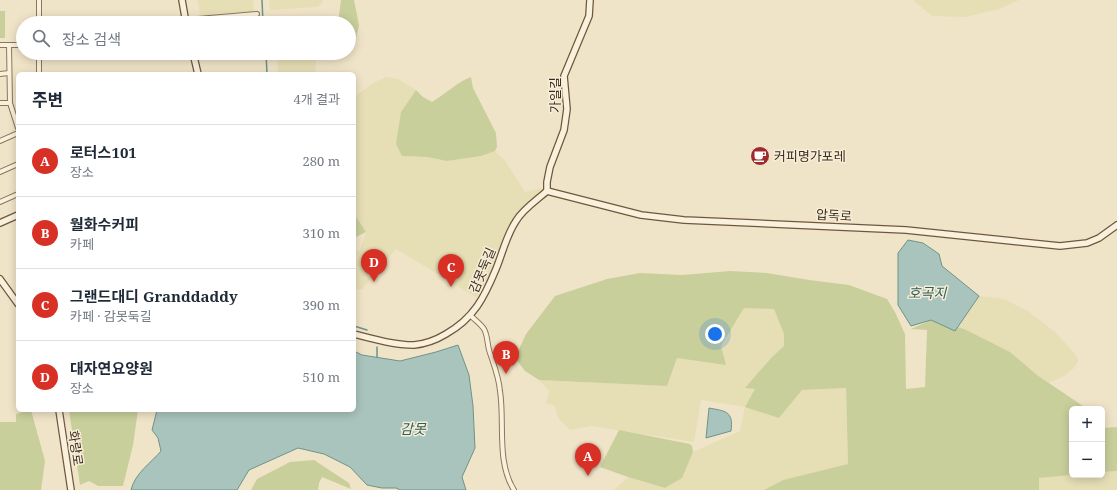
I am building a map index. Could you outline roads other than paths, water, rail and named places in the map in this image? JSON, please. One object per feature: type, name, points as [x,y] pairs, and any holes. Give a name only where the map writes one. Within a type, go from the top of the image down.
[{"type":"street","points":[[39,0],[39,16]]},
{"type":"street","points":[[182,0],[185,16]]},
{"type":"street","name":"가일길","points":[[547,192],[550,167],[564,130],[567,109],[564,76],[589,16],[590,0]]},
{"type":"street","points":[[237,16],[257,14]]},
{"type":"street","points":[[0,45],[16,45]]},
{"type":"street","points":[[9,45],[10,103],[16,122]]},
{"type":"street","points":[[39,60],[39,72]]},
{"type":"street","points":[[195,60],[198,72]]},
{"type":"street","points":[[0,74],[9,74]]},
{"type":"street","points":[[0,103],[10,103]]},
{"type":"street","points":[[0,141],[16,135]]},
{"type":"street","points":[[0,172],[16,165]]},
{"type":"street","name":"압독로","points":[[547,192],[641,215],[670,218],[906,230],[1060,246],[1087,243],[1098,238],[1117,225]]},
{"type":"street","name":"감못둑길","points":[[356,334],[396,344],[415,345],[438,339],[456,329],[477,309],[497,268],[507,237],[517,219],[547,192]]},
{"type":"street","points":[[0,202],[16,195]]},
{"type":"street","points":[[0,223],[16,216]]},
{"type":"street","points":[[0,279],[16,301]]},
{"type":"street","points":[[471,316],[484,329],[495,368],[500,391],[503,451],[506,473],[508,481],[514,490]]},
{"type":"street","name":"화랑로","points":[[59,412],[71,490]]},
{"type":"water","name":"호곡지","points":[[908,240],[923,243],[939,254],[942,266],[979,296],[955,331],[931,320],[911,326],[898,305],[898,253]]},
{"type":"water","name":"감못","points":[[458,345],[469,375],[473,406],[475,448],[462,477],[466,490],[400,490],[396,488],[382,488],[367,485],[350,467],[324,454],[298,448],[249,470],[237,490],[131,490],[136,478],[161,451],[158,438],[152,430],[156,412],[356,412],[356,352],[362,355],[400,361]]},
{"type":"water","points":[[709,408],[724,411],[730,416],[732,424],[731,431],[706,438]]},
{"type":"waterway","points":[[262,0],[263,16]]},
{"type":"waterway","points":[[266,60],[267,72]]},
{"type":"waterway","points":[[356,327],[367,330]]},
{"type":"waterway","points":[[377,347],[377,357]]},
{"type":"place","name":"커피명가포레","points":[[760,156]]},
{"type":"place","name":"대자연요양원","points":[[374,282]]},
{"type":"place","name":"그랜드대디 Granddaddy","points":[[451,287]]},
{"type":"place","name":"월화수커피","points":[[506,374]]},
{"type":"place","name":"로터스101","points":[[588,476]]}]
